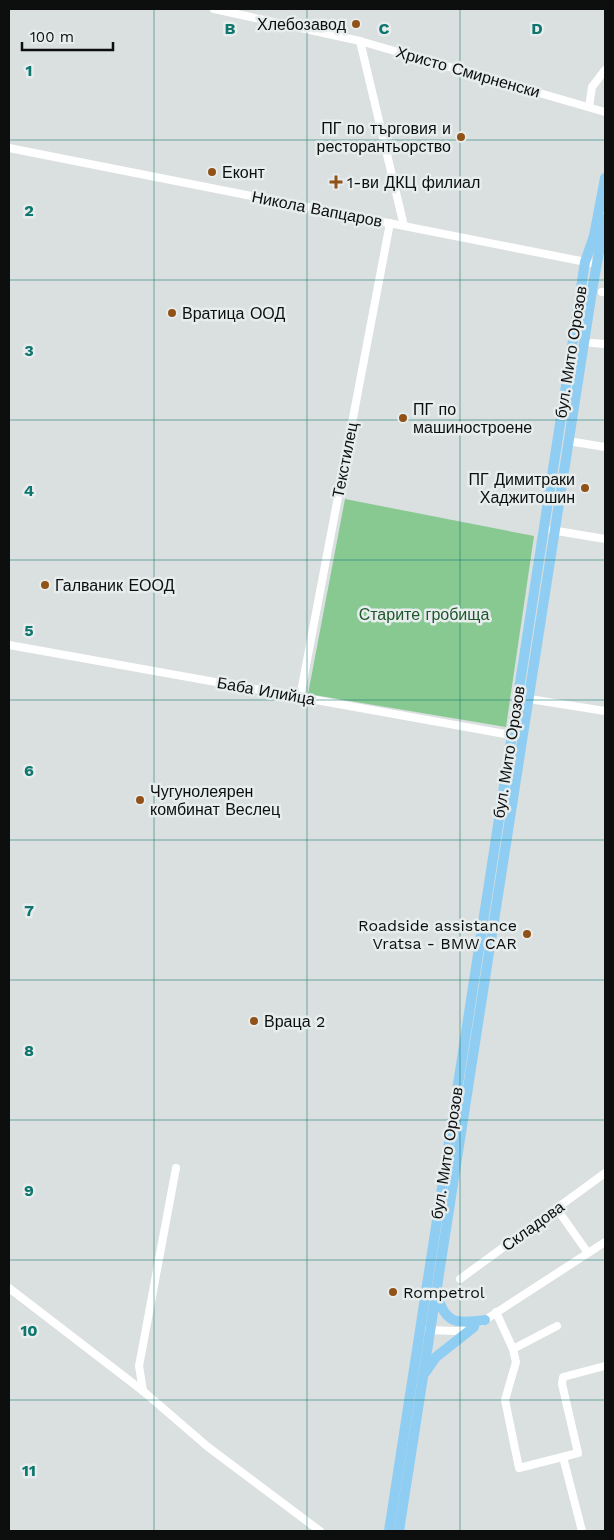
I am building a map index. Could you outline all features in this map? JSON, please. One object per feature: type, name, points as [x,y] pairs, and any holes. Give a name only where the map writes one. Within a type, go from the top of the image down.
[{"type":"main road","name":"бул. Мито Орозов","points":[[425,1329],[436,1289],[517,736],[518,697],[585,262],[594,236],[605,178]]},
{"type":"main road","name":"бул. Мито Орозов","points":[[425,1329],[517,736],[528,699],[596,264],[605,219]]},
{"type":"main road","points":[[436,1289],[444,1312],[452,1320],[465,1322],[485,1320]]},
{"type":"main road","points":[[423,1376],[436,1357],[474,1327]]},
{"type":"main road","points":[[399,1531],[423,1376],[425,1329]]},
{"type":"main road","points":[[389,1531],[425,1329]]},
{"type":"street","name":"Христо Смирненски","points":[[214,9],[360,41],[605,112]]},
{"type":"street","points":[[360,41],[404,226]]},
{"type":"street","points":[[589,107],[592,87],[605,70]]},
{"type":"street","name":"Никола Вапцаров","points":[[9,148],[596,264]]},
{"type":"street","name":"Текстилец","points":[[300,697],[390,223]]},
{"type":"street","points":[[592,343],[605,344]]},
{"type":"street","points":[[568,441],[605,447]]},
{"type":"street","points":[[544,529],[605,539]]},
{"type":"street","name":"Баба Илийца","points":[[9,645],[517,736]]},
{"type":"street","points":[[518,697],[605,711]]},
{"type":"street","points":[[143,1391],[139,1366],[176,1168]]},
{"type":"street","name":"Складова","points":[[460,1279],[605,1174]]},
{"type":"street","points":[[557,1209],[588,1253]]},
{"type":"street","points":[[425,1329],[457,1331],[474,1327],[605,1242]]},
{"type":"street","points":[[9,1288],[143,1391],[208,1447],[320,1531]]},
{"type":"street","points":[[496,1312],[513,1349],[516,1362],[505,1400],[519,1468],[578,1453],[562,1384],[563,1377],[605,1366]]},
{"type":"street","points":[[513,1349],[557,1326]]},
{"type":"street","points":[[562,1457],[582,1531]]},
{"type":"green space","name":"Старите гробища","points":[[345,499],[534,536],[506,727],[308,694]]},
{"type":"place","name":"Хлебозавод","points":[[356,24]]},
{"type":"place","name":"ПГ по търговия и ресторантьорство","points":[[461,137]]},
{"type":"place","name":"Еконт","points":[[212,172]]},
{"type":"place","name":"1-ви ДКЦ филиал","points":[[336,182]]},
{"type":"place","name":"Вратица ООД","points":[[172,313]]},
{"type":"place","name":"ПГ по машиностроене","points":[[403,418]]},
{"type":"place","name":"ПГ Димитраки Хаджитошин","points":[[585,488]]},
{"type":"place","name":"Галваник ЕООД","points":[[45,585]]},
{"type":"place","name":"Чугунолеярен комбинат Веслец","points":[[140,800]]},
{"type":"place","name":"Roadside assistance Vratsa - BMW CAR","points":[[527,934]]},
{"type":"place","name":"Враца 2","points":[[254,1021]]},
{"type":"place","name":"Rompetrol","points":[[393,1292]]}]
